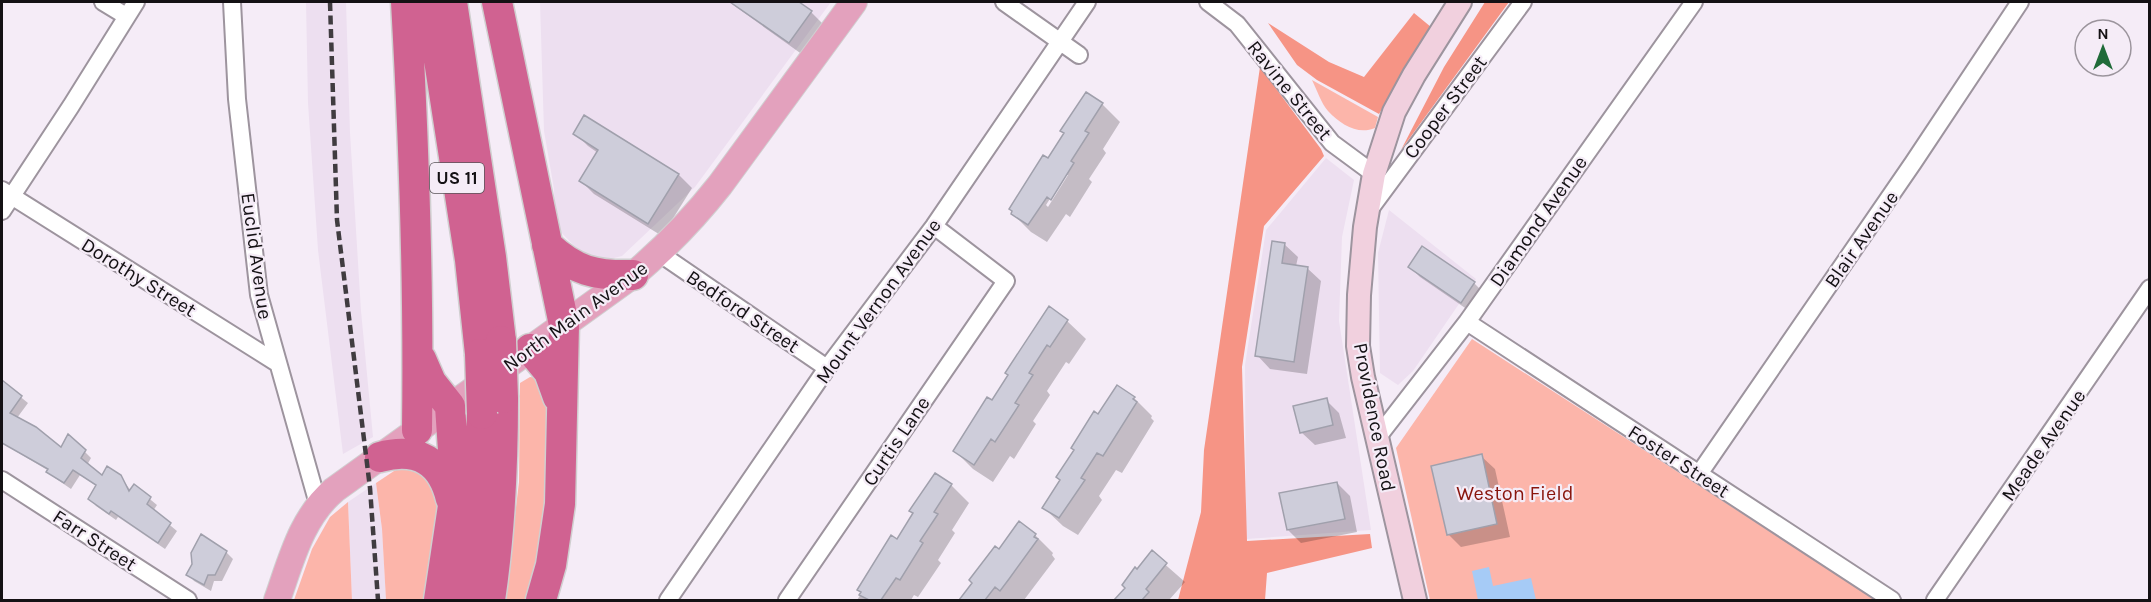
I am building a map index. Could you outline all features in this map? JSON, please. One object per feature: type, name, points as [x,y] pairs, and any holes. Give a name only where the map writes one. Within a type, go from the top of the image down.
[{"type":"highway","points":[[406,2],[414,152],[419,338],[417,430]]},
{"type":"highway","name":"US 11","points":[[430,2],[470,260],[490,347]]},
{"type":"highway","name":"US 11","points":[[452,2],[491,257],[490,347],[501,486],[490,600]]},
{"type":"highway","points":[[497,2],[564,325],[560,409],[560,504],[551,565],[541,600]]},
{"type":"highway","points":[[547,245],[583,270],[611,275],[633,275]]},
{"type":"highway","points":[[419,338],[425,373],[436,391],[450,406],[454,465],[453,506],[439,600]]},
{"type":"highway","points":[[530,349],[554,381],[560,409]]},
{"type":"highway","name":"US 11","points":[[468,600],[493,406]]},
{"type":"highway","points":[[380,457],[401,453],[413,454],[433,464],[446,481],[453,506]]},
{"type":"main road","name":"North Main Avenue","points":[[277,600],[300,537],[318,504],[334,490],[633,275],[659,253],[702,208],[720,185],[854,2]]},
{"type":"main road","name":"Providence Road","points":[[1415,600],[1358,346],[1361,274],[1367,212],[1374,174],[1394,112],[1414,75],[1460,2]]},
{"type":"street","points":[[103,2],[126,16]]},
{"type":"street","points":[[4,199],[71,106],[136,2]]},
{"type":"street","name":"Euclid Avenue","points":[[232,2],[237,99],[259,294],[318,504]]},
{"type":"street","points":[[1004,2],[1079,55]]},
{"type":"street","name":"Mount Vernon Avenue","points":[[668,600],[828,368],[933,226],[1087,2]]},
{"type":"street","name":"Ravine Street","points":[[1208,2],[1237,24],[1332,143],[1374,174]]},
{"type":"street","name":"Cooper Street","points":[[1367,212],[1523,2]]},
{"type":"street","name":"Diamond Avenue","points":[[1377,438],[1467,322],[1694,2]]},
{"type":"street","name":"Blair Avenue","points":[[1699,474],[1913,163],[2020,2]]},
{"type":"street","name":"Dorothy Street","points":[[4,199],[278,363]]},
{"type":"street","name":"Curtis Lane","points":[[787,600],[1006,281],[933,226]]},
{"type":"street","name":"Bedford Street","points":[[659,253],[828,368]]},
{"type":"street","name":"Meade Avenue","points":[[1935,600],[2150,288]]},
{"type":"street","name":"Foster Street","points":[[1467,322],[1892,600]]},
{"type":"street","name":"Farr Street","points":[[2,480],[188,600]]},
{"type":"shaded area","points":[[306,2],[346,2],[350,133],[361,311],[373,437],[343,454],[318,250],[308,103]]},
{"type":"shaded area","points":[[540,2],[831,2],[695,187],[622,256],[606,260],[584,256],[555,226],[554,189],[544,131]]},
{"type":"shaded area","points":[[1485,2],[1509,2],[1401,150],[1444,67]]},
{"type":"shaded area","points":[[1414,13],[1431,27],[1379,114],[1317,80],[1297,65],[1268,23],[1329,62],[1364,77]]},
{"type":"shaded area","points":[[1260,67],[1324,156],[1264,226],[1242,367],[1247,541],[1370,534],[1372,548],[1267,573],[1265,600],[1178,600],[1201,512],[1204,450]]},
{"type":"shaded area","points":[[1326,158],[1354,180],[1342,237],[1339,321],[1371,530],[1246,539],[1245,365],[1266,230]]},
{"type":"shaded area","points":[[1389,210],[1476,279],[1413,371],[1398,385],[1380,373],[1378,253]]},
{"type":"shaded area","points":[[376,483],[382,529],[386,600],[352,600],[348,502]]},
{"type":"green space","points":[[1312,80],[1378,117],[1375,128],[1356,129],[1338,121],[1326,108]]},
{"type":"green space","name":"Weston Field","points":[[1472,339],[1876,600],[1430,600],[1396,448]]},
{"type":"green space","points":[[530,377],[538,378],[550,416],[547,524],[529,600],[505,600],[519,482],[520,383]]},
{"type":"green space","points":[[405,466],[420,467],[438,497],[438,517],[427,600],[386,600],[382,529],[376,483]]},
{"type":"green space","points":[[348,502],[352,600],[294,600],[312,549],[330,517]]},
{"type":"water","points":[[1489,567],[1493,586],[1531,578],[1536,600],[1478,600],[1472,571]]},
{"type":"building","points":[[730,2],[799,2],[812,11],[789,43]]},
{"type":"building","points":[[1086,92],[1103,103],[1085,131],[1089,133],[1071,161],[1074,163],[1051,200],[1047,197],[1028,225],[1011,214],[1012,211],[1009,209],[1043,155],[1048,158],[1064,133],[1060,131]]},
{"type":"building","points":[[584,115],[679,174],[648,224],[579,181],[598,150],[573,134]]},
{"type":"building","points":[[1272,241],[1285,243],[1282,263],[1308,267],[1294,362],[1255,356]]},
{"type":"building","points":[[1422,246],[1475,282],[1461,303],[1408,267]]},
{"type":"building","points":[[1049,306],[1068,320],[1050,347],[1047,345],[1029,373],[1033,375],[1015,403],[1019,405],[995,442],[991,439],[974,465],[953,451],[987,397],[992,400],[1008,375],[1005,373]]},
{"type":"building","points":[[2,380],[22,396],[10,413],[36,427],[61,447],[68,434],[86,450],[81,458],[102,475],[107,466],[121,475],[129,491],[134,484],[151,497],[147,504],[171,523],[158,543],[111,511],[109,514],[88,499],[96,485],[73,470],[64,483],[46,472],[48,469],[2,443]]},
{"type":"building","points":[[1117,385],[1135,397],[1133,399],[1137,402],[1103,456],[1097,453],[1081,478],[1085,480],[1059,518],[1042,508],[1060,480],[1056,477],[1074,450],[1071,448],[1094,411],[1098,414]]},
{"type":"building","points":[[1327,398],[1333,425],[1300,433],[1293,406]]},
{"type":"building","points":[[1482,454],[1497,524],[1447,535],[1431,466]]},
{"type":"building","points":[[935,473],[952,484],[934,512],[938,514],[920,541],[923,543],[900,580],[896,578],[881,600],[869,600],[859,595],[861,592],[857,590],[891,535],[897,539],[913,513],[909,511]]},
{"type":"building","points":[[1337,482],[1345,519],[1287,530],[1279,493]]},
{"type":"building","points":[[1019,521],[1036,534],[1034,537],[1038,539],[1000,591],[995,587],[985,600],[959,600],[972,583],[969,580],[995,546],[999,549]]},
{"type":"building","points":[[201,534],[227,551],[215,575],[208,575],[204,585],[186,575],[192,564],[191,553]]},
{"type":"building","points":[[1152,550],[1167,563],[1146,589],[1149,592],[1142,600],[1114,600],[1125,588],[1122,585],[1135,567],[1137,569]]},
{"type":"railway","points":[[330,2],[337,220],[370,488],[378,600]]}]
